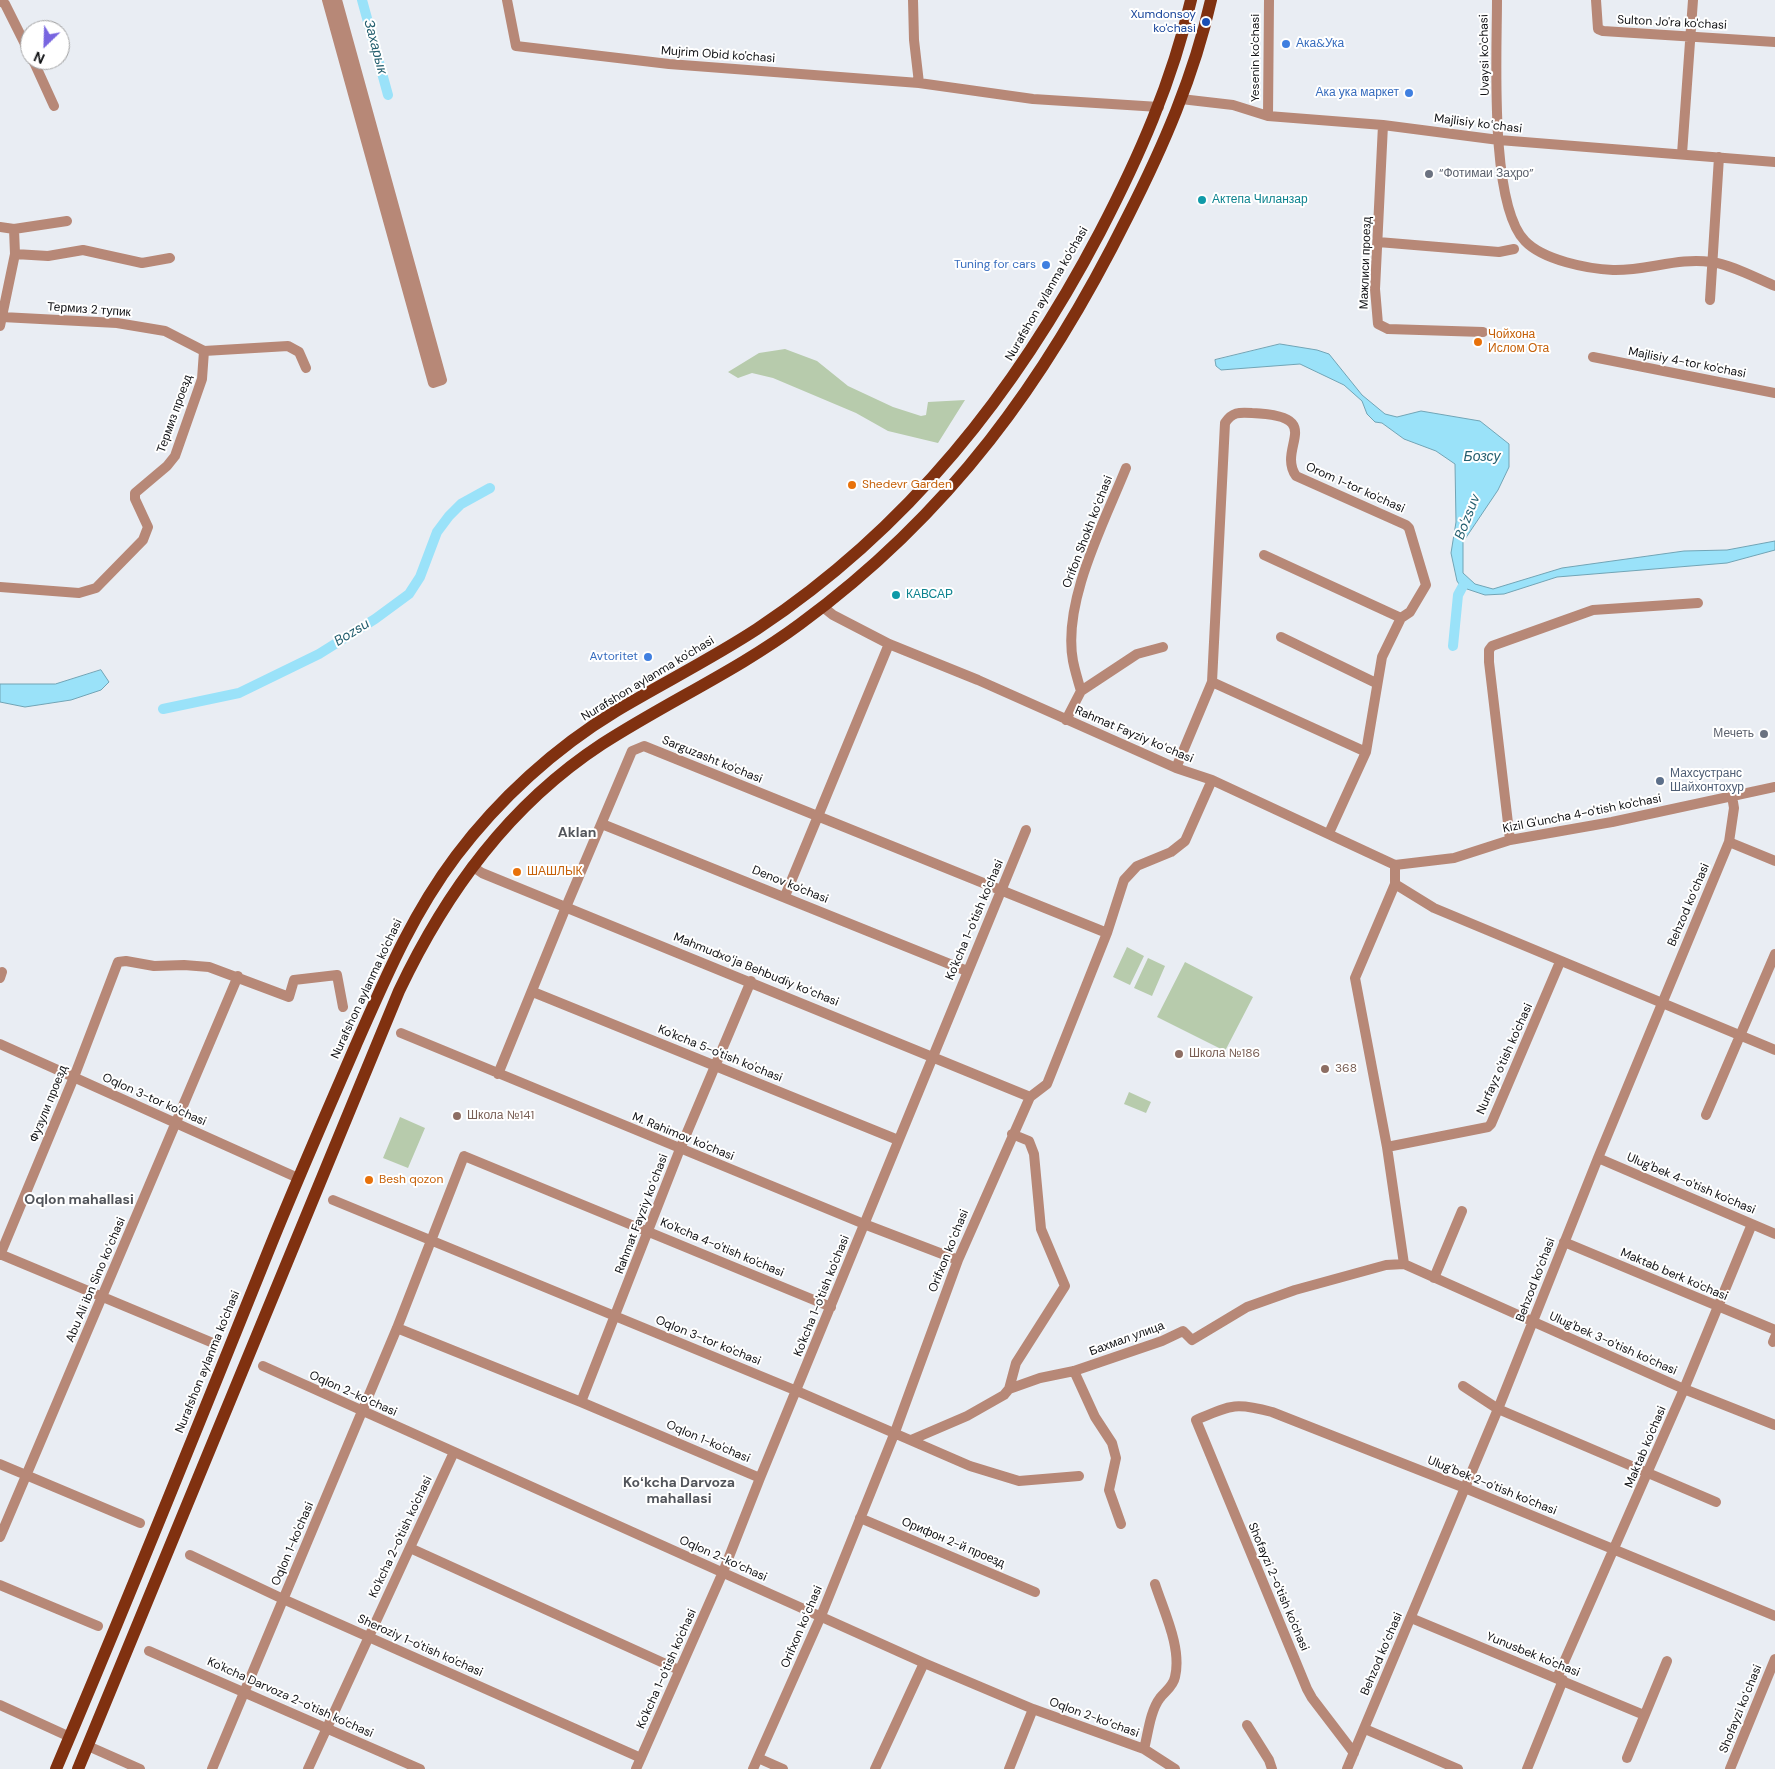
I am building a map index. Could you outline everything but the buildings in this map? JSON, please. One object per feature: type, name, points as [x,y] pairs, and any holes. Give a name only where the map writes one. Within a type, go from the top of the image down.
[{"type":"main road","name":"Nurafshon aylanma ko'chasi","points":[[56,1769],[298,1178],[408,930],[459,852],[494,812],[542,764],[616,711],[725,650],[803,597],[894,520],[956,452],[989,412],[1017,373],[1077,276],[1127,177],[1159,106],[1169,80],[1191,0]]},
{"type":"main road","points":[[78,1769],[399,991],[433,923],[472,866],[507,825],[545,787],[582,758],[627,729],[741,664],[823,608],[894,547],[972,465],[1006,421],[1049,358],[1093,284],[1145,181],[1181,99],[1211,0]]},
{"type":"main road","points":[[1077,276],[1082,284],[1093,284]]},
{"type":"main road","points":[[956,452],[962,450],[968,453],[972,458],[972,465]]},
{"type":"main road","points":[[571,742],[572,753],[582,758]]},
{"type":"main road","points":[[494,812],[500,810],[506,812],[508,818],[507,825]]},
{"type":"main road","points":[[113,1630],[133,1638]]},
{"type":"street","points":[[327,0],[433,383],[442,380],[337,0]]},
{"type":"street","name":"Mujrim Obid ko'chasi","points":[[508,0],[516,46],[669,64],[919,83],[1008,96],[1159,106]]},
{"type":"street","points":[[914,0],[914,40],[919,83]]},
{"type":"street","name":"Yesenin ko'chasi","points":[[1268,116],[1269,0]]},
{"type":"street","name":"Uvaysi ko'chasi","points":[[1497,0],[1499,140],[1505,192],[1510,214],[1520,234],[1536,249],[1583,266],[1601,269],[1626,269],[1695,261],[1713,262]]},
{"type":"street","name":"Sulton Jo'ra ko'chasi","points":[[1596,0],[1596,24],[1598,29],[1603,31],[1775,42]]},
{"type":"street","points":[[1682,154],[1693,0]]},
{"type":"street","points":[[3,1],[20,34]]},
{"type":"street","points":[[38,70],[54,106]]},
{"type":"street","name":"Majlisiy koʻchasi","points":[[1181,99],[1233,105],[1268,116],[1383,126],[1499,140],[1775,162]]},
{"type":"street","name":"Мажлиси проезд","points":[[1383,126],[1375,289],[1378,324],[1388,329],[1483,332]]},
{"type":"street","points":[[1710,300],[1719,157]]},
{"type":"street","points":[[0,227],[14,229],[67,222]]},
{"type":"street","name":"Термиз 2 тупик","points":[[14,229],[15,254],[1,322],[117,323],[165,332],[204,351],[288,346],[299,352],[306,368]]},
{"type":"street","points":[[1378,242],[1499,252],[1514,249]]},
{"type":"street","points":[[15,254],[48,256],[84,250],[142,263],[170,258]]},
{"type":"street","points":[[1713,262],[1775,286]]},
{"type":"street","name":"Термиз проезд","points":[[0,587],[79,593],[92,590],[143,540],[148,528],[135,499],[135,493],[167,466],[175,456],[202,379],[204,351]]},
{"type":"street","name":"Majlisiy 4-tor ko'chasi","points":[[1593,357],[1775,393]]},
{"type":"street","name":"Orom 1-tor ko'chasi","points":[[1212,682],[1225,423],[1229,417],[1238,412],[1278,414],[1288,420],[1295,430],[1292,470],[1296,476],[1400,522],[1409,528],[1426,585],[1410,612],[1401,618],[1382,657],[1376,683],[1366,752],[1329,833]]},
{"type":"street","name":"Orifon Shokh koʻchasi","points":[[1081,691],[1072,660],[1072,627],[1077,593],[1126,468]]},
{"type":"street","points":[[1264,555],[1401,618]]},
{"type":"street","points":[[1510,840],[1489,662],[1489,650],[1492,646],[1594,610],[1698,603]]},
{"type":"street","name":"Rahmat Fayziy koʻchasi","points":[[823,608],[889,644],[978,680],[1176,768],[1212,780],[1395,865]]},
{"type":"street","points":[[1281,637],[1376,683]]},
{"type":"street","points":[[785,896],[889,644]]},
{"type":"street","points":[[1066,720],[1081,691],[1137,654],[1164,647]]},
{"type":"street","points":[[1176,768],[1212,682],[1366,752]]},
{"type":"street","name":"Sarguzasht ko'chasi","points":[[498,1074],[533,992],[566,906],[632,751],[644,746],[1107,933]]},
{"type":"street","name":"Orifxon koʻchasi","points":[[753,1769],[821,1616],[895,1432],[958,1260],[1012,1134],[1030,1096],[1047,1084],[1107,933],[1121,886],[1127,874],[1137,866],[1171,852],[1185,841],[1212,780]]},
{"type":"street","name":"Kizil G'uncha 4-o'tish ko'chasi","points":[[1395,865],[1454,858],[1510,840],[1775,787]]},
{"type":"street","name":"Behzod ko‘chasi","points":[[1347,1769],[1498,1409],[1661,1003],[1729,842],[1734,808],[1732,796]]},
{"type":"street","name":"Denov ko'chasi","points":[[602,824],[968,970]]},
{"type":"street","name":"Ko'kcha 1-o'tish ko'chasi","points":[[636,1769],[724,1572],[760,1478],[797,1391],[932,1055],[1026,830]]},
{"type":"street","points":[[1729,842],[1775,861]]},
{"type":"street","points":[[1395,865],[1395,884],[1355,978],[1387,1147],[1404,1264]]},
{"type":"street","name":"Mahmudxoʻja Behbudiy koʻchasi","points":[[472,866],[482,873],[1030,1096]]},
{"type":"street","points":[[1395,884],[1434,908],[1775,1050]]},
{"type":"street","points":[[1706,1115],[1775,954]]},
{"type":"street","name":"Фузули проезд","points":[[0,1254],[74,1078],[118,962],[126,961],[154,966],[184,965],[209,967],[238,976]]},
{"type":"street","name":"Nurfayz o'tish ko'chasi","points":[[1387,1147],[1488,1127],[1491,1124],[1560,962]]},
{"type":"street","points":[[238,976],[289,997],[294,980],[337,975],[343,1007]]},
{"type":"street","name":"Abu Ali ibn Sino koʻchasi","points":[[0,1537],[238,976]]},
{"type":"street","name":"Rahmat Fayziy koʻchasi","points":[[581,1402],[616,1317],[680,1149],[717,1065],[750,981]]},
{"type":"street","name":"Ko'kcha 5-o'tish ko'chasi","points":[[533,992],[898,1140]]},
{"type":"street","name":"M. Rahimov ko'chasi","points":[[401,1033],[864,1224],[958,1260]]},
{"type":"street","name":"Oqlon 3-tor ko'chasi","points":[[0,1044],[298,1178]]},
{"type":"street","points":[[1009,1389],[1016,1363],[1065,1286],[1041,1229],[1034,1154],[1029,1141],[1012,1134]]},
{"type":"street","name":"Ko'kcha 4-o'tish ko'chasi","points":[[464,1156],[831,1307]]},
{"type":"street","name":"Oqlon 1-ko'chasi","points":[[212,1769],[397,1328],[433,1240],[464,1156]]},
{"type":"street","name":"Ulug'bek 4-o'tish ko'chasi","points":[[1598,1158],[1775,1234]]},
{"type":"street","name":"Oqlon 3-tor ko'chasi","points":[[333,1200],[797,1391],[970,1466],[1018,1480],[1079,1476]]},
{"type":"street","points":[[1434,1278],[1462,1212]]},
{"type":"street","name":"Maktab ko'chasi","points":[[1528,1769],[1560,1679],[1752,1224]]},
{"type":"street","name":"Maktab berk ko'chasi","points":[[1564,1242],[1775,1330]]},
{"type":"street","points":[[0,1254],[213,1343]]},
{"type":"street","name":"Ulug'bek 3-o'tish ko'chasi","points":[[1386,1265],[1404,1264],[1532,1323],[1684,1389],[1775,1425]]},
{"type":"street","name":"Бахмал улица","points":[[910,1440],[967,1416],[1004,1395],[1009,1389],[1040,1378],[1074,1371],[1162,1341],[1184,1331],[1192,1340],[1247,1307],[1295,1290],[1386,1265]]},
{"type":"street","name":"Oqlon 1-ko'chasi","points":[[397,1328],[581,1402],[760,1478]]},
{"type":"street","name":"Oqlon 2-ko‘chasi","points":[[263,1366],[924,1663],[1033,1710],[1144,1749],[1175,1769]]},
{"type":"street","points":[[1074,1371],[1095,1417],[1112,1442],[1116,1458],[1109,1490],[1121,1524]]},
{"type":"street","points":[[1464,1386],[1498,1409],[1716,1502]]},
{"type":"street","name":"Ulug'bek 2-o'tish ko'chasi","points":[[1196,1420],[1228,1406],[1255,1408],[1272,1412],[1465,1488],[1775,1616]]},
{"type":"street","name":"Shofayzi 2-o'tish ko'chasi","points":[[1196,1420],[1307,1689],[1323,1714],[1354,1752]]},
{"type":"street","name":"Ko'kcha 2-o'tish ko'chasi","points":[[308,1769],[454,1452]]},
{"type":"street","points":[[0,1464],[140,1523]]},
{"type":"street","name":"Орифон 2-й проезд","points":[[860,1518],[1035,1592]]},
{"type":"street","points":[[410,1548],[679,1670]]},
{"type":"street","name":"Sheroziy 1-o'tish ko'chasi","points":[[190,1555],[283,1599],[641,1758]]},
{"type":"street","points":[[1144,1749],[1160,1698],[1168,1691],[1175,1678],[1176,1664],[1173,1640],[1155,1584]]},
{"type":"street","points":[[0,1585],[98,1626]]},
{"type":"street","name":"Yunusbek ko'chasi","points":[[1411,1618],[1644,1715]]},
{"type":"street","name":"Ko'kcha Darvoza 2-o'tish ko'chasi","points":[[149,1651],[245,1691],[418,1769]]},
{"type":"street","name":"Shofayzi koʻchasi","points":[[1730,1769],[1775,1659]]},
{"type":"street","points":[[1627,1758],[1667,1661]]},
{"type":"street","points":[[875,1769],[924,1663]]},
{"type":"street","points":[[0,1706],[70,1737]]},
{"type":"street","points":[[1009,1769],[1033,1710]]},
{"type":"street","points":[[1247,1725],[1269,1760],[1272,1769]]},
{"type":"street","points":[[1365,1729],[1458,1769]]},
{"type":"street","points":[[88,1746],[140,1769]]},
{"type":"street","points":[[758,1758],[783,1769]]},
{"type":"green space","points":[[785,349],[817,361],[848,386],[893,407],[921,416],[926,415],[928,402],[965,400],[938,443],[888,431],[856,413],[773,378],[752,373],[738,378],[728,372],[759,353]]},
{"type":"green space","points":[[1127,947],[1144,956],[1130,985],[1113,977]]},
{"type":"green space","points":[[1148,958],[1165,966],[1152,996],[1134,988]]},
{"type":"green space","points":[[1185,962],[1253,997],[1225,1051],[1157,1017]]},
{"type":"green space","points":[[1129,1092],[1151,1102],[1146,1113],[1124,1104]]},
{"type":"green space","points":[[400,1117],[425,1128],[408,1168],[383,1158]]},
{"type":"water","name":"Бозсу","points":[[1280,344],[1317,350],[1329,354],[1362,395],[1385,414],[1397,417],[1421,411],[1480,421],[1509,444],[1509,467],[1498,490],[1463,542],[1463,573],[1475,584],[1493,589],[1562,568],[1684,551],[1727,550],[1775,541],[1775,550],[1727,563],[1557,577],[1504,594],[1485,595],[1461,587],[1457,581],[1451,553],[1456,522],[1455,464],[1436,451],[1404,439],[1382,423],[1375,422],[1367,414],[1362,401],[1344,385],[1300,364],[1221,370],[1216,366],[1215,360]]},
{"type":"water","points":[[101,670],[109,682],[101,690],[71,700],[25,707],[0,702],[0,684],[55,684]]},
{"type":"waterway","name":"Захарык","points":[[362,0],[388,95]]},
{"type":"waterway","name":"Bozsu","points":[[163,709],[239,693],[319,654],[375,619],[409,594],[420,577],[437,532],[449,516],[461,504],[490,488]]},
{"type":"waterway","points":[[1453,646],[1458,595],[1464,584]]},
{"type":"place","name":"Xumdonsoy ko'chasi","points":[[1206,22]]},
{"type":"place","name":"Ака&Ука","points":[[1286,44]]},
{"type":"place","name":"Ака ука маркет","points":[[1409,93]]},
{"type":"place","name":"“Фотимаи Заҳро”","points":[[1429,174]]},
{"type":"place","name":"Актепа Чиланзар","points":[[1202,200]]},
{"type":"place","name":"Tuning for cars","points":[[1046,265]]},
{"type":"place","name":"Чойхона Ислом Ота","points":[[1478,342]]},
{"type":"place","name":"Shedevr Garden","points":[[852,485]]},
{"type":"place","name":"КАВСАР","points":[[896,595]]},
{"type":"place","name":"Avtoritet","points":[[648,657]]},
{"type":"place","name":"Мечеть","points":[[1764,734]]},
{"type":"place","name":"Махсустранс Шайхонтохур","points":[[1660,781]]},
{"type":"place","name":"ШАШЛЫК","points":[[517,872]]},
{"type":"place","name":"Школа №186","points":[[1179,1054]]},
{"type":"place","name":"368","points":[[1325,1069]]},
{"type":"place","name":"Школа №141","points":[[457,1116]]},
{"type":"place","name":"Besh qozon","points":[[369,1180]]},
{"type":"district","name":"Aklan","points":[[577,833]]},
{"type":"district","name":"Oqlon mahallasi","points":[[79,1200]]},
{"type":"district","name":"Koʻkcha Darvoza mahallasi","points":[[679,1492]]},
{"type":"water label","name":"Bo'zsuv","points":[[1468,517]]}]
